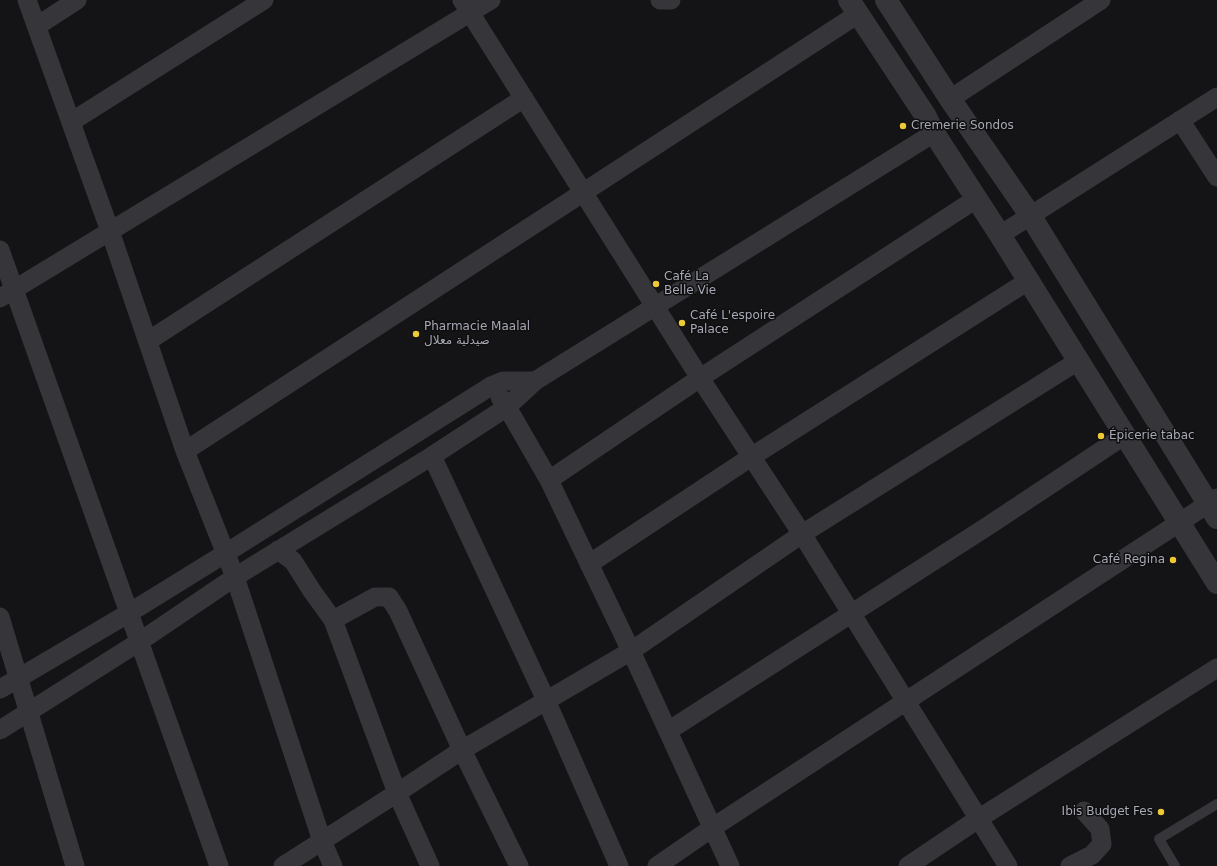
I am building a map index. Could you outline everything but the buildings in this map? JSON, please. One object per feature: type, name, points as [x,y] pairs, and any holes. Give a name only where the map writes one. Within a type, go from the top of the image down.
[{"type":"street","points":[[27,0],[110,231],[185,451],[235,577],[322,841],[332,866]]},
{"type":"street","points":[[37,26],[77,0]]},
{"type":"street","points":[[71,122],[264,0]]},
{"type":"street","points":[[7,294],[466,7],[491,0]]},
{"type":"street","points":[[660,0],[671,0]]},
{"type":"street","points":[[657,866],[712,828],[1179,523],[1214,507],[1030,215],[950,98],[887,0]]},
{"type":"street","points":[[0,730],[139,642],[235,577],[432,456],[507,407],[535,381],[655,307],[930,124],[950,98],[1100,0]]},
{"type":"street","points":[[466,7],[700,378],[802,534],[1008,866]]},
{"type":"street","points":[[185,451],[583,194],[854,7],[1000,235],[1217,583]]},
{"type":"street","points":[[1000,235],[1217,97]]},
{"type":"street","points":[[148,341],[524,98]]},
{"type":"street","points":[[1180,120],[1217,177]]},
{"type":"street","points":[[549,480],[700,378],[976,199]]},
{"type":"street","points":[[0,250],[7,294],[129,613],[219,866]]},
{"type":"street","points":[[589,564],[751,457],[1028,281]]},
{"type":"street","points":[[283,866],[462,750],[631,651],[802,534],[1078,361]]},
{"type":"street","points":[[0,689],[129,613],[491,386],[503,381],[535,381]]},
{"type":"street","points":[[491,386],[507,407],[549,480],[631,651],[730,866]]},
{"type":"street","points":[[668,731],[851,614],[1125,435]]},
{"type":"street","points":[[432,456],[546,700],[619,866]]},
{"type":"street","points":[[278,550],[293,561],[333,620],[397,793],[430,866]]},
{"type":"street","points":[[333,620],[375,597],[389,597],[398,611],[462,750],[519,866]]},
{"type":"street","points":[[0,617],[75,866]]},
{"type":"street","points":[[908,866],[978,819],[1217,668]]},
{"type":"street","points":[[1070,866],[1092,855],[1102,844],[1100,829],[1084,811]]},
{"type":"lane","points":[[1175,866],[1158,839],[1217,804]]},
{"type":"place","name":"Cremerie Sondos","points":[[903,126]]},
{"type":"place","name":"Café La Belle Vie","points":[[656,284]]},
{"type":"place","name":"Café L'espoire Palace","points":[[682,323]]},
{"type":"place","name":"Pharmacie Maalal صيدلية معلال","points":[[416,334]]},
{"type":"place","name":"Épicerie tabac","points":[[1101,436]]},
{"type":"place","name":"Café Regina","points":[[1173,560]]},
{"type":"place","name":"Ibis Budget Fes","points":[[1161,812]]}]
